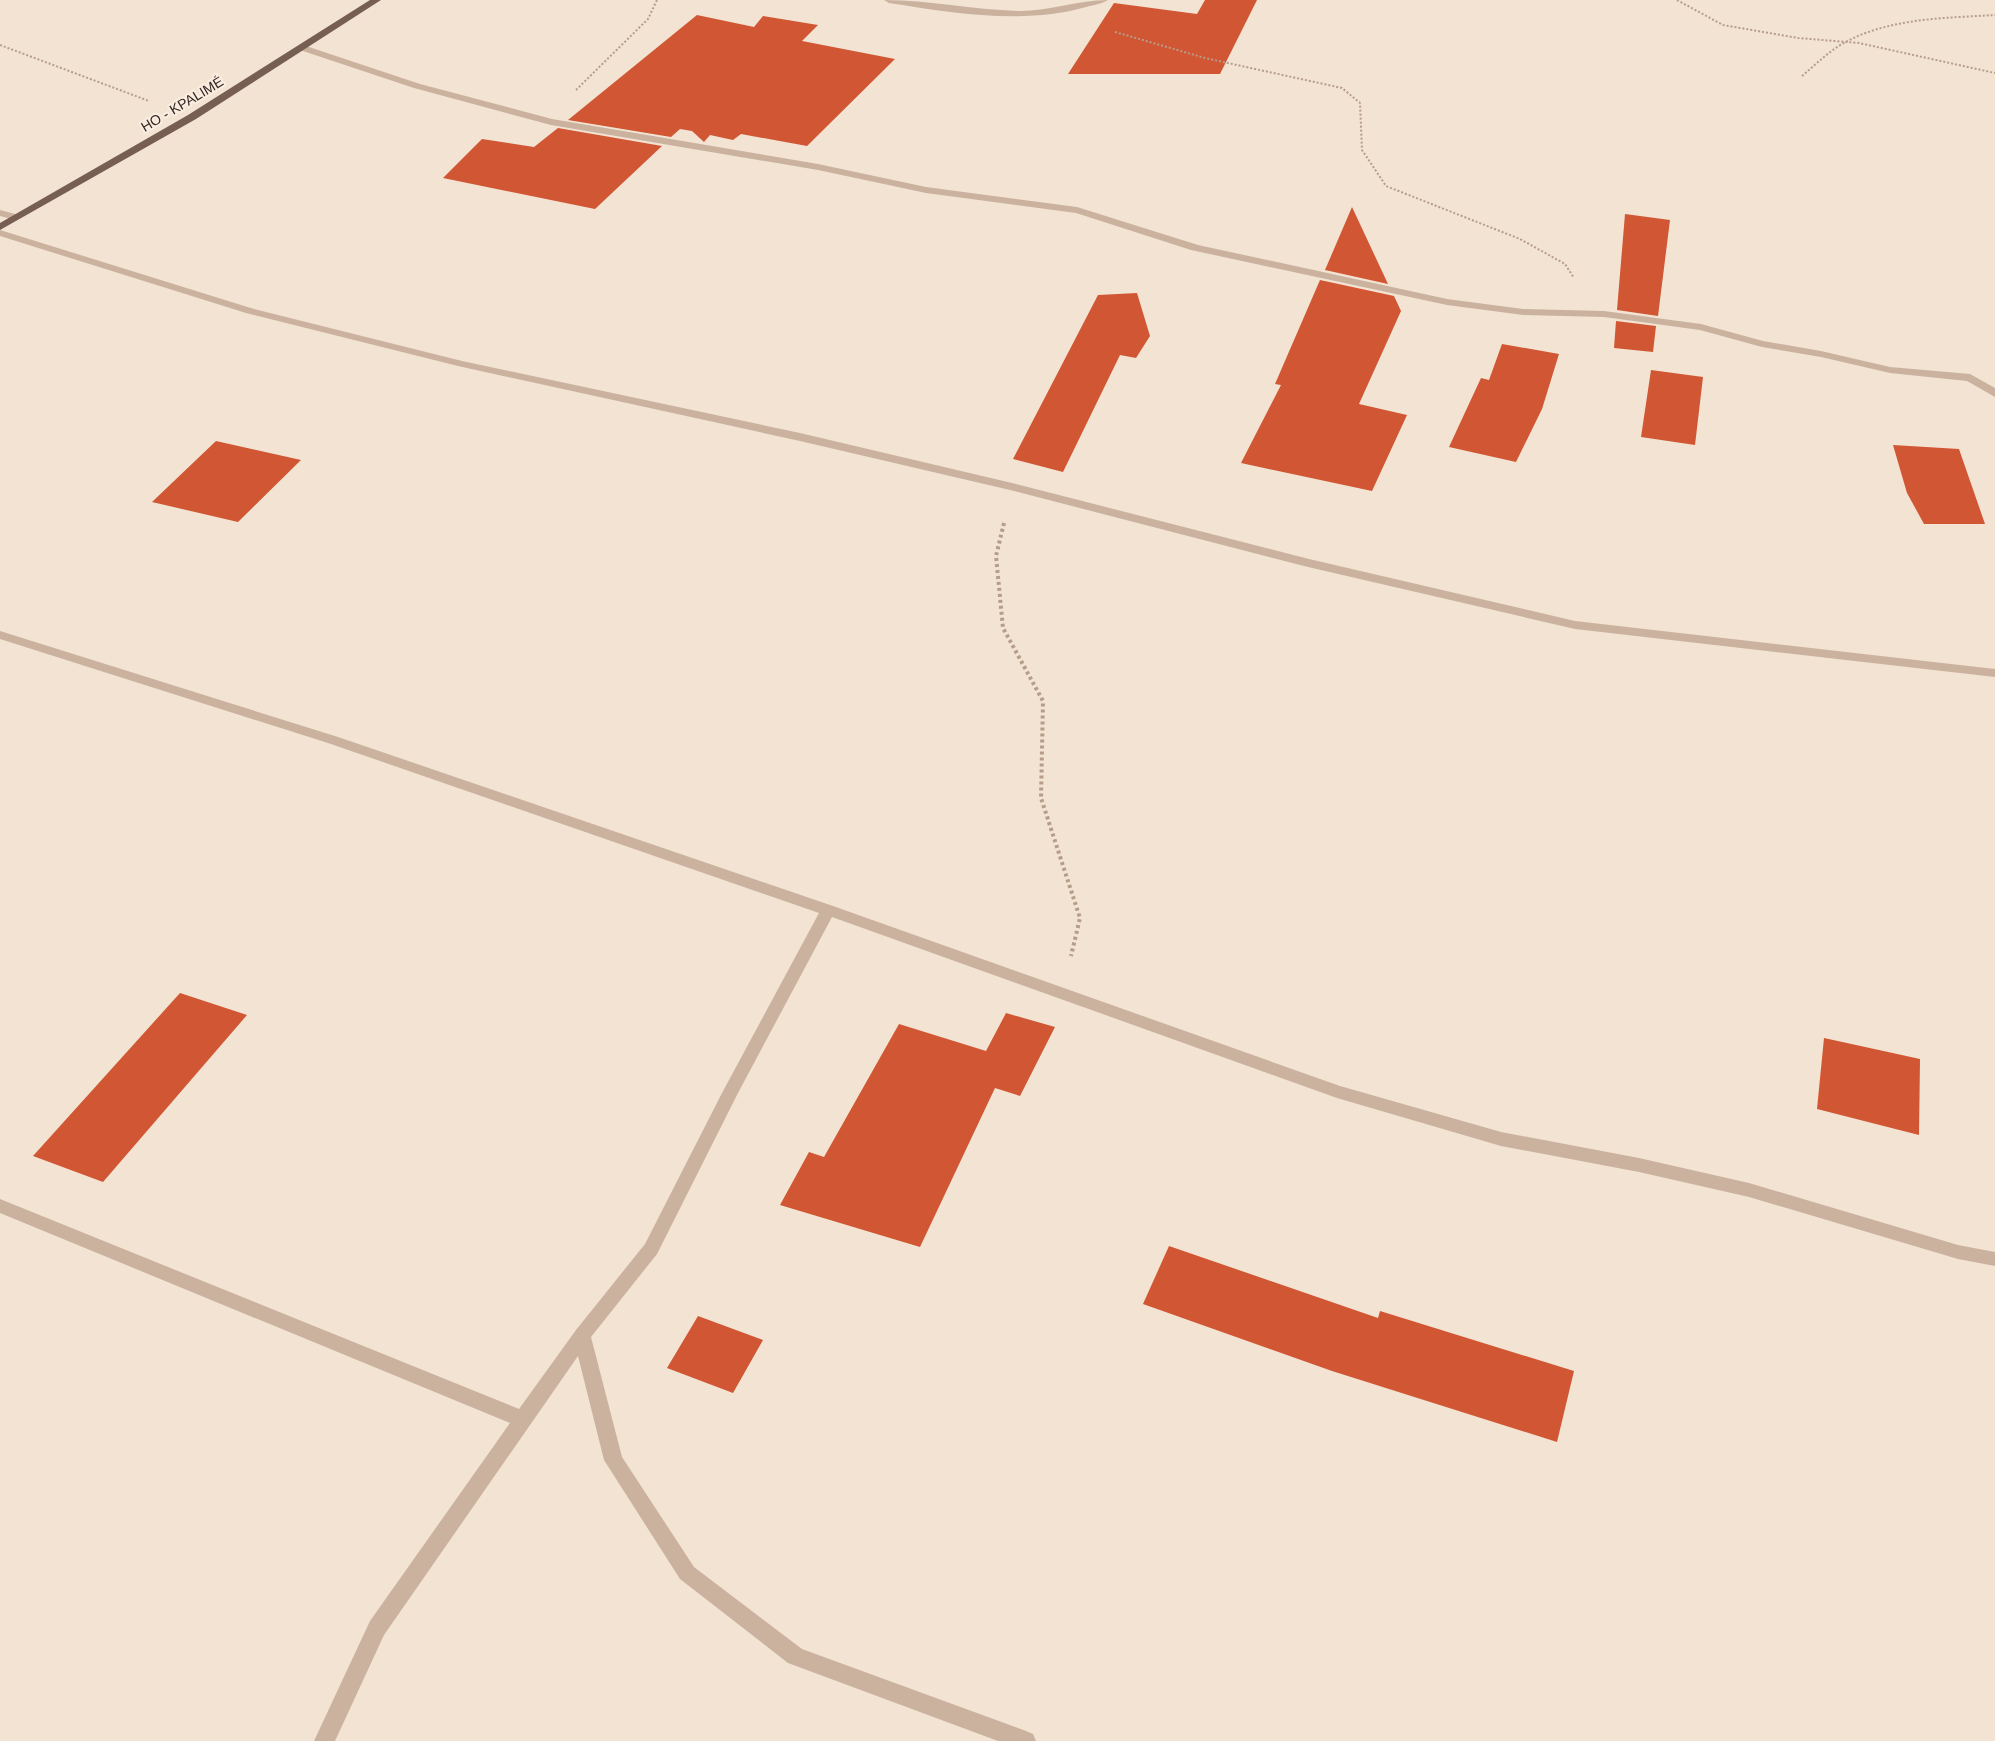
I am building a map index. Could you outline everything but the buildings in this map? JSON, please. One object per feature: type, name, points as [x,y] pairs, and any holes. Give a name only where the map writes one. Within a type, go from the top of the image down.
[{"type":"main road","name":"HO - KPALIMÉ","points":[[0,227],[192,117],[376,0]]},
{"type":"street","points":[[889,0],[954,10],[1061,11],[1103,0]]},
{"type":"street","points":[[303,48],[417,86],[550,122],[818,166],[926,189],[1077,210],[1195,248],[1447,302],[1523,312],[1604,314],[1701,327],[1762,344],[1821,354],[1890,370],[1970,378],[1995,393]]},
{"type":"street","points":[[0,213],[15,217]]},
{"type":"street","points":[[0,233],[250,311],[462,364],[800,437],[1012,487],[1308,563],[1575,626],[1995,673]]},
{"type":"street","points":[[0,635],[333,740],[828,910],[1337,1092],[1501,1138],[1639,1165],[1749,1190],[1958,1252],[1995,1259]]},
{"type":"street","points":[[324,1741],[377,1628],[582,1335],[651,1249],[730,1093],[828,910]]},
{"type":"street","points":[[0,1206],[522,1419]]},
{"type":"street","points":[[582,1335],[613,1460],[687,1573],[795,1656],[1026,1741]]},
{"type":"path","points":[[550,122],[582,84],[648,19],[657,0]]},
{"type":"path","points":[[1677,0],[1723,25],[1798,38],[1845,42],[1916,53],[1995,73]]},
{"type":"path","points":[[1061,11],[1132,39],[1342,88],[1360,103],[1362,150],[1386,186],[1520,239],[1564,264],[1575,279]]},
{"type":"path","points":[[1802,76],[1845,42],[1891,27],[1941,19],[1995,15]]},
{"type":"path","points":[[0,45],[192,117]]},
{"type":"path","points":[[1012,487],[996,556],[1003,628],[1043,701],[1041,798],[1080,918],[1063,994]]}]
